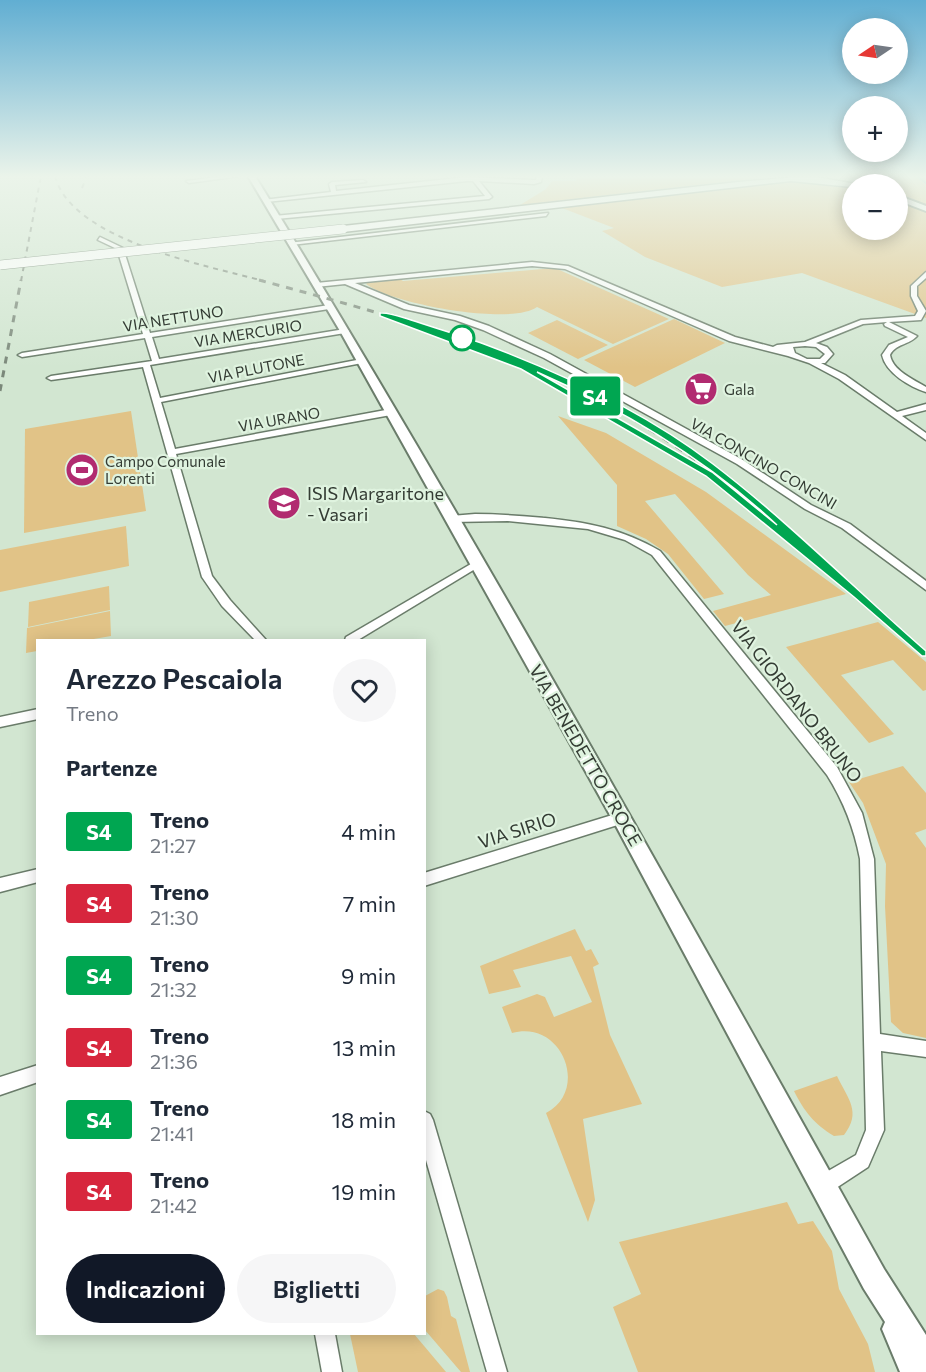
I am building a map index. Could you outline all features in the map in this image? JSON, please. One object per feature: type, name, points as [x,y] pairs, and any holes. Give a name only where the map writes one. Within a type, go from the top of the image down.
[{"type":"main road","points":[[0,265],[238,240]]},
{"type":"main road","name":"VIA BENEDETTO CROCE","points":[[290,240],[345,331],[622,818],[874,1279],[926,1360]]},
{"type":"main road","name":"VIA BENEDETTO CROCE","points":[[874,1279],[915,1372]]},
{"type":"street","points":[[102,240],[120,248],[156,362]]},
{"type":"street","points":[[316,285],[532,264],[566,267],[732,339],[755,346],[791,350],[842,377],[926,437]]},
{"type":"street","points":[[791,350],[832,336],[860,322],[918,318],[922,311],[914,296],[914,286],[926,274]]},
{"type":"street","name":"VIA CONCINO CONCINI","points":[[348,283],[407,307],[457,318],[486,328],[547,357],[740,462],[808,507],[855,532],[926,586]]},
{"type":"street","name":"VIA NETTUNO","points":[[22,355],[329,307]]},
{"type":"street","points":[[881,321],[913,336],[889,349],[886,360],[891,367],[926,390]]},
{"type":"street","name":"VIA MERCURIO","points":[[51,378],[345,331]]},
{"type":"street","points":[[824,349],[832,336]]},
{"type":"street","points":[[808,344],[824,349],[829,354],[826,359],[812,362]]},
{"type":"street","points":[[826,359],[842,377]]},
{"type":"street","name":"VIA PLUTONE","points":[[156,401],[362,361]]},
{"type":"street","points":[[146,364],[207,577],[226,603],[260,639]]},
{"type":"street","points":[[896,415],[926,407]]},
{"type":"street","name":"VIA URANO","points":[[172,452],[391,412]]},
{"type":"street","name":"VIA GIORDANO BRUNO","points":[[451,519],[484,515],[594,526],[639,542],[656,553],[832,771],[848,795],[861,827],[867,859],[875,1130],[862,1161],[823,1185]]},
{"type":"street","points":[[352,639],[476,564]]},
{"type":"street","points":[[0,722],[36,714]]},
{"type":"street","name":"VIA SIRIO","points":[[426,879],[622,818]]},
{"type":"street","points":[[0,885],[36,876]]},
{"type":"street","points":[[873,1041],[926,1049]]},
{"type":"street","points":[[0,1086],[36,1075]]},
{"type":"street","points":[[426,1127],[497,1372]]},
{"type":"street","points":[[325,1335],[332,1372]]},
{"type":"shaded area","points":[[617,240],[926,240],[926,318],[802,273],[722,287],[645,257]]},
{"type":"shaded area","points":[[555,268],[669,319],[613,344],[537,307],[523,312],[503,314],[452,310],[400,299],[366,284],[400,279],[403,281]]},
{"type":"shaded area","points":[[674,319],[725,343],[635,387],[584,360]]},
{"type":"shaded area","points":[[557,320],[608,345],[578,359],[528,333]]},
{"type":"shaded area","name":"Campo Comunale Lorenti","points":[[131,411],[146,511],[24,533],[25,429]]},
{"type":"shaded area","points":[[558,416],[606,433],[706,492],[846,594],[725,626],[713,611],[771,595],[748,575],[675,494],[645,501],[724,594],[704,599],[668,554],[646,539],[617,526],[617,485]]},
{"type":"shaded area","points":[[126,526],[129,566],[0,592],[0,550]]},
{"type":"shaded area","points":[[109,586],[110,610],[28,627],[29,602]]},
{"type":"shaded area","points":[[110,611],[111,636],[94,639],[36,639],[36,651],[26,653],[27,628]]},
{"type":"shaded area","points":[[878,622],[926,662],[926,690],[923,691],[893,660],[841,675],[894,734],[869,743],[786,647]]},
{"type":"shaded area","points":[[903,766],[926,793],[926,829],[915,833],[926,848],[926,1038],[903,1033],[891,1022],[885,906],[886,864],[863,803],[849,782]]},
{"type":"shaded area","points":[[575,929],[586,951],[591,949],[599,964],[593,967],[610,1035],[642,1104],[583,1119],[595,1200],[588,1222],[546,1113],[559,1102],[566,1089],[568,1074],[564,1059],[556,1046],[545,1036],[530,1031],[512,1033],[502,1007],[537,994],[545,997],[554,1017],[592,1002],[571,956],[513,970],[521,987],[489,994],[480,966]]},
{"type":"shaded area","points":[[837,1076],[853,1112],[844,1135],[834,1136],[810,1116],[794,1091]]},
{"type":"shaded area","points":[[787,1202],[798,1224],[813,1221],[832,1251],[839,1289],[868,1344],[875,1372],[638,1372],[613,1307],[641,1294],[619,1242]]},
{"type":"shaded area","points":[[438,1289],[444,1291],[451,1316],[456,1319],[470,1372],[461,1372],[426,1331],[426,1295]]},
{"type":"shaded area","points":[[350,1335],[415,1335],[446,1372],[358,1372]]},
{"type":"railway","points":[[21,281],[29,240]]},
{"type":"railway","points":[[129,240],[177,258],[264,281]]},
{"type":"railway","points":[[0,391],[21,280]]},
{"type":"railway","points":[[259,280],[446,334],[537,369],[624,413]]},
{"type":"railway","points":[[570,392],[606,413]]},
{"type":"railway","points":[[604,412],[687,461]]},
{"type":"railway","points":[[622,412],[681,449],[737,489],[843,579]]},
{"type":"railway","points":[[841,577],[926,654]]},
{"type":"train","name":"S4","points":[[855,594],[709,474],[655,441],[524,367],[382,314],[466,339],[500,352],[579,387],[644,423],[708,464],[772,515],[926,654]]},
{"type":"place","name":"Gala","points":[[701,389]]},
{"type":"place","name":"Campo Comunale Lorenti","points":[[82,470]]},
{"type":"place","name":"ISIS Margaritone - Vasari","points":[[284,503]]}]
